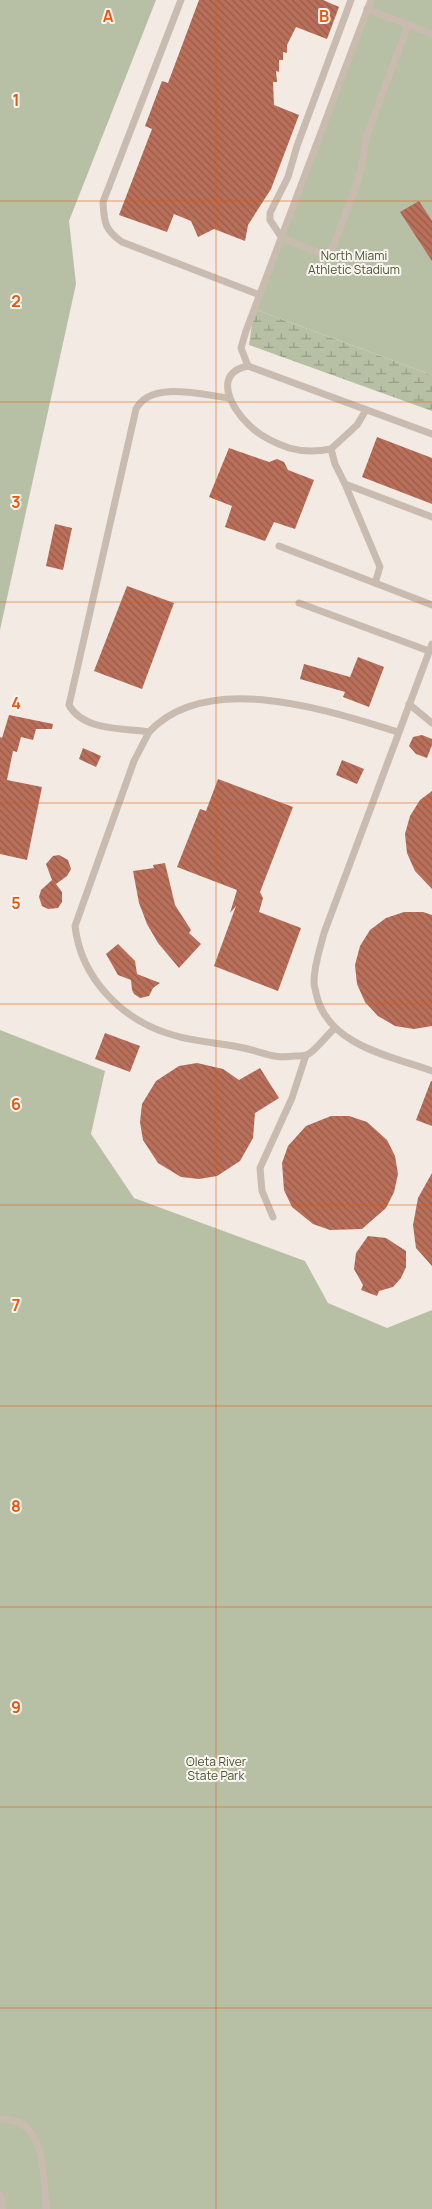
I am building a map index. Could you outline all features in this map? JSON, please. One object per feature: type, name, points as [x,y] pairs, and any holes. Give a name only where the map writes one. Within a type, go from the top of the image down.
[{"type":"lane","points":[[181,0],[103,202],[104,219],[109,233],[122,242],[260,295]]},
{"type":"lane","points":[[351,0],[297,146],[288,177],[270,212],[270,220],[282,238],[328,257],[354,194],[362,166],[366,138],[408,25]]},
{"type":"lane","points":[[248,366],[241,348],[371,0]]},
{"type":"lane","points":[[367,9],[432,34]]},
{"type":"lane","points":[[424,31],[432,25]]},
{"type":"lane","points":[[366,410],[357,425],[331,449],[316,452],[299,450],[267,438],[248,425],[229,398],[227,388],[232,374],[238,368],[248,366],[432,434]]},
{"type":"lane","points":[[149,732],[89,724],[73,713],[69,705],[136,409],[140,400],[156,392],[229,398]]},
{"type":"lane","points":[[331,449],[335,464],[380,567],[375,583]]},
{"type":"lane","points":[[345,484],[432,517]]},
{"type":"lane","points":[[279,546],[432,605]]},
{"type":"lane","points":[[299,603],[431,648],[408,704],[324,933],[316,962],[314,984],[320,1008],[334,1029],[351,1040],[432,1071]]},
{"type":"lane","points":[[306,1055],[278,1058],[246,1048],[173,1035],[136,1020],[119,1008],[96,981],[83,959],[77,943],[75,926],[134,761],[149,732],[160,720],[191,706],[216,701],[250,699],[301,704],[398,732]]},
{"type":"lane","points":[[408,704],[432,723]]},
{"type":"lane","points":[[273,1217],[262,1191],[260,1168],[292,1098],[306,1055],[334,1029]]},
{"type":"lane","points":[[0,2119],[18,2121],[34,2135],[42,2160],[46,2209]]},
{"type":"lane","points":[[0,2195],[4,2209]]},
{"type":"green space","points":[[0,0],[156,0],[69,221],[76,284],[0,630]]},
{"type":"green space","name":"North Miami Athletic Stadium","points":[[370,0],[432,0],[432,375],[254,309]]},
{"type":"green space","points":[[254,309],[432,375],[432,411],[249,345]]},
{"type":"green space","name":"Oleta River State Park","points":[[0,1030],[105,1071],[91,1134],[134,1198],[305,1261],[328,1303],[387,1328],[432,1310],[432,2209],[0,2209]]},
{"type":"building","points":[[199,0],[323,0],[339,7],[327,39],[296,27],[287,45],[287,53],[283,52],[283,60],[279,60],[279,72],[276,71],[277,82],[273,82],[274,105],[299,115],[271,189],[248,225],[245,241],[214,229],[198,237],[191,221],[174,214],[167,232],[119,215],[152,129],[145,126],[162,81],[168,83]]},
{"type":"building","points":[[419,201],[432,221],[432,261],[400,212]]},
{"type":"building","points":[[377,437],[432,458],[432,504],[362,477]]},
{"type":"building","points":[[229,448],[269,462],[277,459],[284,462],[288,470],[314,480],[295,529],[274,522],[265,541],[225,527],[232,506],[209,497]]},
{"type":"building","points":[[55,524],[72,528],[63,570],[46,566]]},
{"type":"building","points":[[127,586],[174,603],[142,689],[94,671]]},
{"type":"building","points":[[358,657],[384,667],[369,707],[343,697],[345,692],[300,679],[304,664],[350,677]]},
{"type":"building","points":[[9,715],[53,724],[52,729],[36,729],[33,740],[21,737],[17,752],[13,751],[7,780],[42,787],[27,860],[0,854],[0,737],[2,738]]},
{"type":"building","points":[[422,735],[432,739],[432,745],[427,758],[416,754],[409,746],[413,737]]},
{"type":"building","points":[[83,748],[101,756],[96,767],[79,759]]},
{"type":"building","points":[[342,760],[364,769],[357,784],[336,775]]},
{"type":"building","points":[[218,779],[293,807],[260,892],[263,898],[259,912],[301,928],[278,991],[214,966],[236,906],[230,913],[237,890],[177,867],[200,809],[206,811]]},
{"type":"building","points":[[432,791],[432,889],[415,871],[407,853],[405,834],[410,816],[420,800]]},
{"type":"building","points":[[59,855],[68,860],[71,869],[67,876],[56,884],[62,892],[62,902],[58,908],[48,909],[42,906],[39,897],[41,890],[52,880],[46,864],[53,856]]},
{"type":"building","points":[[165,863],[175,905],[191,930],[189,933],[201,944],[179,968],[158,943],[147,924],[139,903],[133,871],[154,868],[153,865]]},
{"type":"building","points":[[404,912],[423,912],[432,915],[432,1026],[414,1029],[395,1026],[378,1016],[365,1002],[357,984],[355,965],[360,946],[370,930],[386,918]]},
{"type":"building","points":[[118,944],[135,961],[137,974],[160,983],[153,988],[149,996],[140,998],[134,994],[131,980],[118,975],[106,954]]},
{"type":"building","points":[[105,1033],[140,1046],[130,1072],[95,1059]]},
{"type":"building","points":[[197,1063],[223,1069],[239,1080],[260,1068],[279,1098],[255,1113],[253,1138],[240,1161],[217,1176],[199,1179],[181,1177],[158,1163],[143,1140],[140,1122],[142,1104],[156,1081],[179,1066]]},
{"type":"building","points":[[432,1081],[432,1126],[416,1120]]},
{"type":"building","points":[[331,1116],[349,1116],[367,1122],[387,1140],[395,1156],[398,1174],[394,1192],[386,1208],[362,1229],[330,1230],[313,1224],[292,1207],[284,1190],[282,1163],[288,1146],[306,1126]]},
{"type":"building","points":[[432,1173],[432,1266],[416,1248],[413,1225],[418,1198]]},
{"type":"building","points":[[368,1236],[386,1238],[406,1251],[406,1267],[401,1278],[393,1287],[379,1291],[377,1296],[361,1290],[363,1285],[354,1269],[356,1253]]}]
